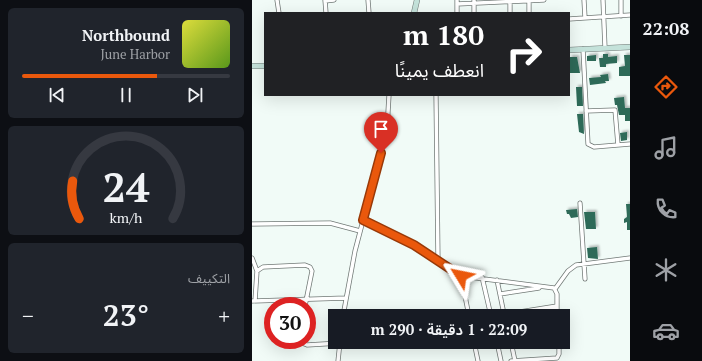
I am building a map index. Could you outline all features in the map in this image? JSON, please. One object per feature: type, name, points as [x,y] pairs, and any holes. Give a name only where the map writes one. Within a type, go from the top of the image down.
[{"type":"street","points":[[277,0],[279,12]]},
{"type":"street","points":[[326,12],[325,0],[334,0]]},
{"type":"street","points":[[368,0],[368,12]]},
{"type":"street","points":[[414,12],[417,0]]},
{"type":"street","points":[[457,2],[544,0]]},
{"type":"street","points":[[584,0],[585,18]]},
{"type":"street","points":[[603,0],[605,17],[605,48]]},
{"type":"street","points":[[621,0],[621,16]]},
{"type":"street","points":[[510,1],[510,12]]},
{"type":"street","points":[[529,1],[529,12]]},
{"type":"street","points":[[570,19],[630,15]]},
{"type":"street","points":[[570,50],[630,47]]},
{"type":"street","points":[[582,49],[587,141],[590,146],[630,144]]},
{"type":"street","points":[[252,66],[264,66]]},
{"type":"street","points":[[344,309],[360,230],[387,129],[389,96]]},
{"type":"street","points":[[436,96],[438,259]]},
{"type":"street","points":[[586,111],[615,110],[618,145]]},
{"type":"street","points":[[580,203],[585,279]]},
{"type":"street","points":[[363,220],[405,240],[438,259],[461,276],[482,277],[543,287],[552,287],[555,289]]},
{"type":"street","points":[[252,224],[330,223],[360,230]]},
{"type":"street","points":[[252,258],[256,270],[253,301],[264,301]]},
{"type":"street","points":[[539,309],[557,306],[555,289],[571,268],[578,264],[630,258]]},
{"type":"street","points":[[256,270],[263,267],[308,265],[312,271],[306,297]]},
{"type":"street","points":[[461,276],[468,309]]},
{"type":"street","points":[[482,277],[490,309]]},
{"type":"street","points":[[497,280],[503,309]]},
{"type":"street","points":[[500,294],[543,287]]},
{"type":"street","points":[[316,299],[346,298]]},
{"type":"street","points":[[316,343],[328,343]]},
{"type":"street","points":[[338,361],[339,349]]},
{"type":"street","points":[[475,349],[478,361]]},
{"type":"street","points":[[498,349],[501,361]]},
{"type":"street","points":[[512,349],[515,361]]},
{"type":"street","points":[[511,361],[556,360],[559,354],[559,349]]},
{"type":"building","points":[[603,54],[608,54],[608,57],[617,56],[617,63],[606,64],[606,67],[600,67],[599,58],[603,58]]},
{"type":"building","points":[[596,55],[596,61],[587,61],[587,56]]},
{"type":"building","points":[[624,55],[630,55],[630,76],[619,76],[619,67],[625,66]]},
{"type":"building","points":[[570,57],[577,57],[580,73],[570,73]]},
{"type":"building","points":[[608,74],[609,81],[605,81],[606,83],[590,85],[589,78],[601,77],[600,75]]},
{"type":"building","points":[[576,87],[582,87],[583,106],[577,106]]},
{"type":"building","points":[[624,97],[625,108],[630,108],[630,121],[625,121],[625,115],[619,115],[617,105],[615,105],[614,98]]},
{"type":"building","points":[[577,114],[583,114],[584,134],[579,132]]},
{"type":"building","points":[[627,132],[627,140],[621,141],[620,133]]},
{"type":"building","points":[[626,204],[630,204],[630,230],[627,230],[627,222],[624,223],[624,219],[627,217]]},
{"type":"building","points":[[577,209],[578,217],[571,218],[569,214],[567,214],[566,210]]},
{"type":"building","points":[[584,212],[595,212],[596,229],[586,229]]},
{"type":"building","points":[[597,247],[598,259],[588,258],[587,248]]},
{"type":"route","points":[[381,153],[363,220],[414,245],[438,259],[461,276]]}]
